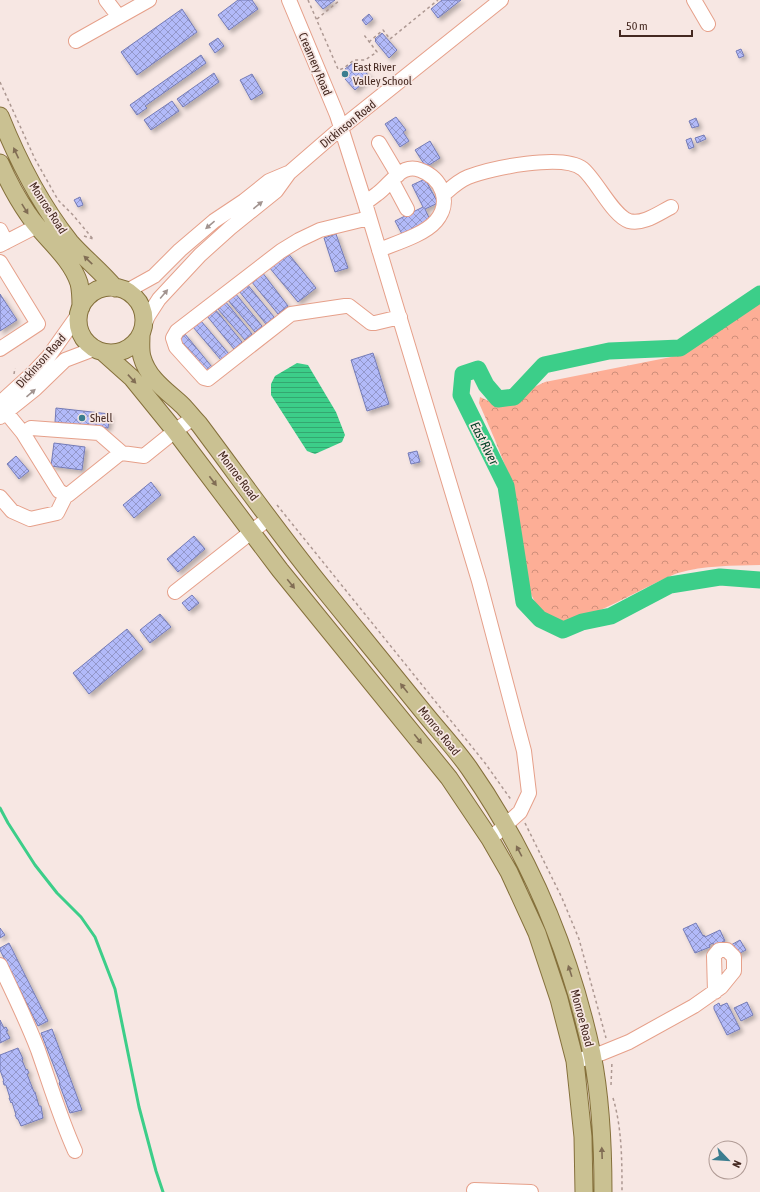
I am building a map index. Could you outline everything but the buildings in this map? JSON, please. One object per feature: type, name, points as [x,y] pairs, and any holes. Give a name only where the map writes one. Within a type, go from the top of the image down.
[{"type":"main road","name":"Monroe Road","points":[[0,116],[18,159],[45,207],[71,243],[121,290]]},
{"type":"main road","name":"Monroe Road","points":[[0,163],[18,198],[37,226],[69,264],[75,274],[81,294],[80,311]]},
{"type":"main road","points":[[105,288],[121,290],[135,298],[141,306],[144,316],[142,331],[136,342],[125,350],[112,353],[99,351],[87,343],[81,334],[78,325],[80,311],[86,298],[95,292],[105,288]]},
{"type":"main road","name":"Monroe Road","points":[[142,331],[142,357],[147,368],[158,384],[182,405],[193,418],[301,561],[468,767],[505,826],[535,883],[554,926],[577,994],[592,1056],[602,1136],[603,1192]]},
{"type":"main road","name":"Monroe Road","points":[[99,351],[132,378],[175,430],[280,570],[449,778],[490,839],[518,891],[537,933],[559,999],[575,1061],[583,1137],[584,1192]]},
{"type":"street","points":[[106,0],[119,17]]},
{"type":"street","points":[[76,41],[149,0]]},
{"type":"street","name":"Creamery Road","points":[[288,0],[337,115],[365,203]]},
{"type":"street","name":"Dickinson Road","points":[[142,331],[148,316],[159,299],[200,255],[230,228],[276,191],[289,173],[341,128],[500,0]]},
{"type":"street","points":[[694,0],[708,24]]},
{"type":"street","points":[[379,143],[407,209]]},
{"type":"street","points":[[443,195],[460,182],[482,173],[519,165],[561,162],[569,163],[582,168],[615,210],[625,220],[639,221],[653,217],[671,207]]},
{"type":"street","points":[[379,250],[420,233],[436,222],[443,210],[444,204],[443,195],[436,179],[424,171],[411,169],[405,170],[365,203],[379,250],[400,317],[479,581],[524,751],[529,793],[520,812],[490,839]]},
{"type":"street","name":"Dickinson Road","points":[[121,290],[154,276],[180,250],[214,221],[244,201],[269,181],[289,173]]},
{"type":"street","points":[[370,218],[320,230],[298,240],[281,251],[177,331],[173,338],[176,347],[204,378],[208,379],[251,344],[292,314],[349,306],[371,323],[400,317]]},
{"type":"street","points":[[2,239],[37,226]]},
{"type":"street","points":[[0,262],[38,324],[0,349]]},
{"type":"street","name":"Dickinson Road","points":[[2,410],[49,356],[80,311]]},
{"type":"street","name":"Dickinson Road","points":[[2,410],[35,389],[65,360],[99,351]]},
{"type":"street","points":[[2,410],[23,433],[59,491],[66,495]]},
{"type":"street","points":[[23,433],[31,428],[102,433],[122,453],[144,456],[175,430],[193,418]]},
{"type":"street","points":[[0,497],[12,511],[30,519],[57,513],[66,495],[122,453]]},
{"type":"street","points":[[175,592],[221,555],[252,533],[269,518]]},
{"type":"street","points":[[0,965],[24,1015],[63,1123],[75,1151]]},
{"type":"street","points":[[575,1061],[629,1042],[694,1006],[715,992]]},
{"type":"street","points":[[474,1190],[531,1192]]},
{"type":"path","points":[[308,0],[339,70],[354,60],[365,60],[377,52],[364,35]]},
{"type":"path","points":[[316,19],[340,0]]},
{"type":"path","points":[[369,42],[383,30],[390,39],[438,0]]},
{"type":"path","points":[[0,82],[35,159],[58,200],[94,239]]},
{"type":"green space","points":[[760,300],[760,565],[719,566],[688,570],[678,573],[599,611],[583,617],[569,621],[559,621],[548,616],[537,605],[529,589],[512,483],[479,403],[480,397],[497,405],[508,405],[515,402],[530,389],[545,382],[671,357],[691,350]]},
{"type":"shaded area","points":[[297,363],[308,365],[336,412],[345,435],[342,442],[315,454],[307,451],[271,395],[271,384],[275,376]]},
{"type":"waterway","name":"East River","points":[[760,294],[680,348],[609,351],[544,365],[514,397],[498,399],[486,385],[478,369],[463,374],[461,395],[506,486],[524,602],[540,619],[563,630],[582,622],[611,616],[670,585],[720,577],[760,580]]},
{"type":"waterway","points":[[0,808],[35,865],[57,893],[81,917],[95,937],[115,989],[139,1107],[163,1192]]},
{"type":"place","name":"East River Valley School","points":[[345,74]]},
{"type":"place","name":"Shell","points":[[82,418]]}]
